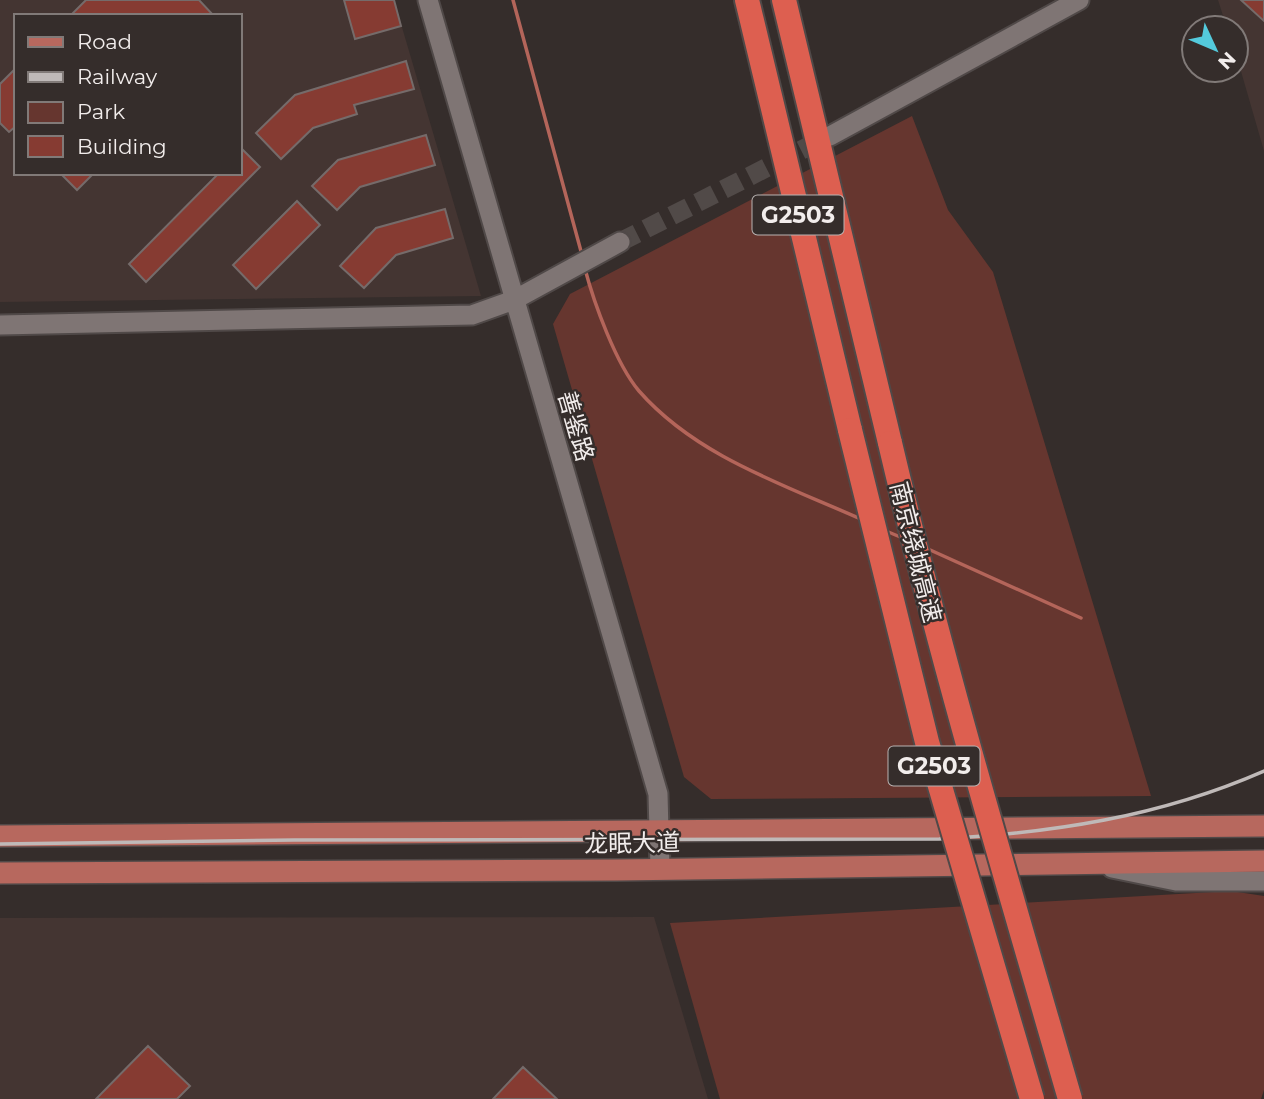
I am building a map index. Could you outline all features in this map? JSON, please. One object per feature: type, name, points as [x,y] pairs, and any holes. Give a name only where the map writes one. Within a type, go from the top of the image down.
[{"type":"highway","name":"南京绕城高速","points":[[747,0],[927,742],[1032,1099]]},
{"type":"highway","name":"南京绕城高速","points":[[784,0],[923,584],[965,739],[1070,1099]]},
{"type":"main road","name":"龙眠大道","points":[[0,836],[1258,823]]},
{"type":"main road","name":"龙眠大道","points":[[0,873],[660,869],[1264,861]]},
{"type":"street","name":"善鉴路","points":[[428,0],[658,794],[660,869]]},
{"type":"street","points":[[830,136],[1079,0]]},
{"type":"street","points":[[0,325],[472,315],[514,300],[620,243]]},
{"type":"street","points":[[1087,863],[1177,881],[1264,881]]},
{"type":"shaded area","points":[[0,0],[394,0],[481,296],[0,302]]},
{"type":"shaded area","points":[[1218,0],[1264,0],[1264,151],[1245,84],[1250,84],[1250,14],[1222,14]]},
{"type":"shaded area","points":[[654,917],[708,1099],[0,1099],[0,918]]},
{"type":"green space","points":[[912,116],[948,210],[993,272],[1151,796],[711,799],[684,777],[553,324],[570,294]]},
{"type":"green space","points":[[1231,891],[1264,896],[1264,1090],[1261,1099],[720,1099],[670,923]]},
{"type":"building","points":[[86,0],[199,0],[212,14],[72,14]]},
{"type":"building","points":[[344,0],[394,0],[401,26],[355,39]]},
{"type":"building","points":[[1241,0],[1264,0],[1264,21]]},
{"type":"building","points":[[406,61],[414,89],[354,105],[357,114],[313,128],[281,159],[256,133],[295,95]]},
{"type":"building","points":[[14,70],[14,128],[9,132],[0,123],[0,84]]},
{"type":"building","points":[[426,135],[435,165],[360,187],[337,210],[312,186],[338,160]]},
{"type":"building","points":[[242,149],[260,167],[146,282],[129,264],[217,175],[242,175]]},
{"type":"building","points":[[62,175],[92,175],[77,190]]},
{"type":"building","points":[[297,201],[320,225],[256,289],[233,265]]},
{"type":"building","points":[[445,209],[453,238],[396,255],[364,288],[340,266],[376,228]]},
{"type":"building","points":[[148,1046],[190,1086],[177,1099],[96,1099]]},
{"type":"building","points":[[523,1067],[557,1099],[493,1099]]},
{"type":"waterway","points":[[513,0],[582,255]]},
{"type":"waterway","points":[[585,269],[600,315],[622,365],[639,391],[662,414],[715,452],[773,481],[863,520]]},
{"type":"waterway","points":[[886,531],[905,539]]},
{"type":"waterway","points":[[928,549],[1081,618]]},
{"type":"tunnel","points":[[620,242],[829,136]]},
{"type":"railway","points":[[0,844],[294,840],[939,839],[1023,832],[1105,820],[1185,800],[1264,771]]}]
